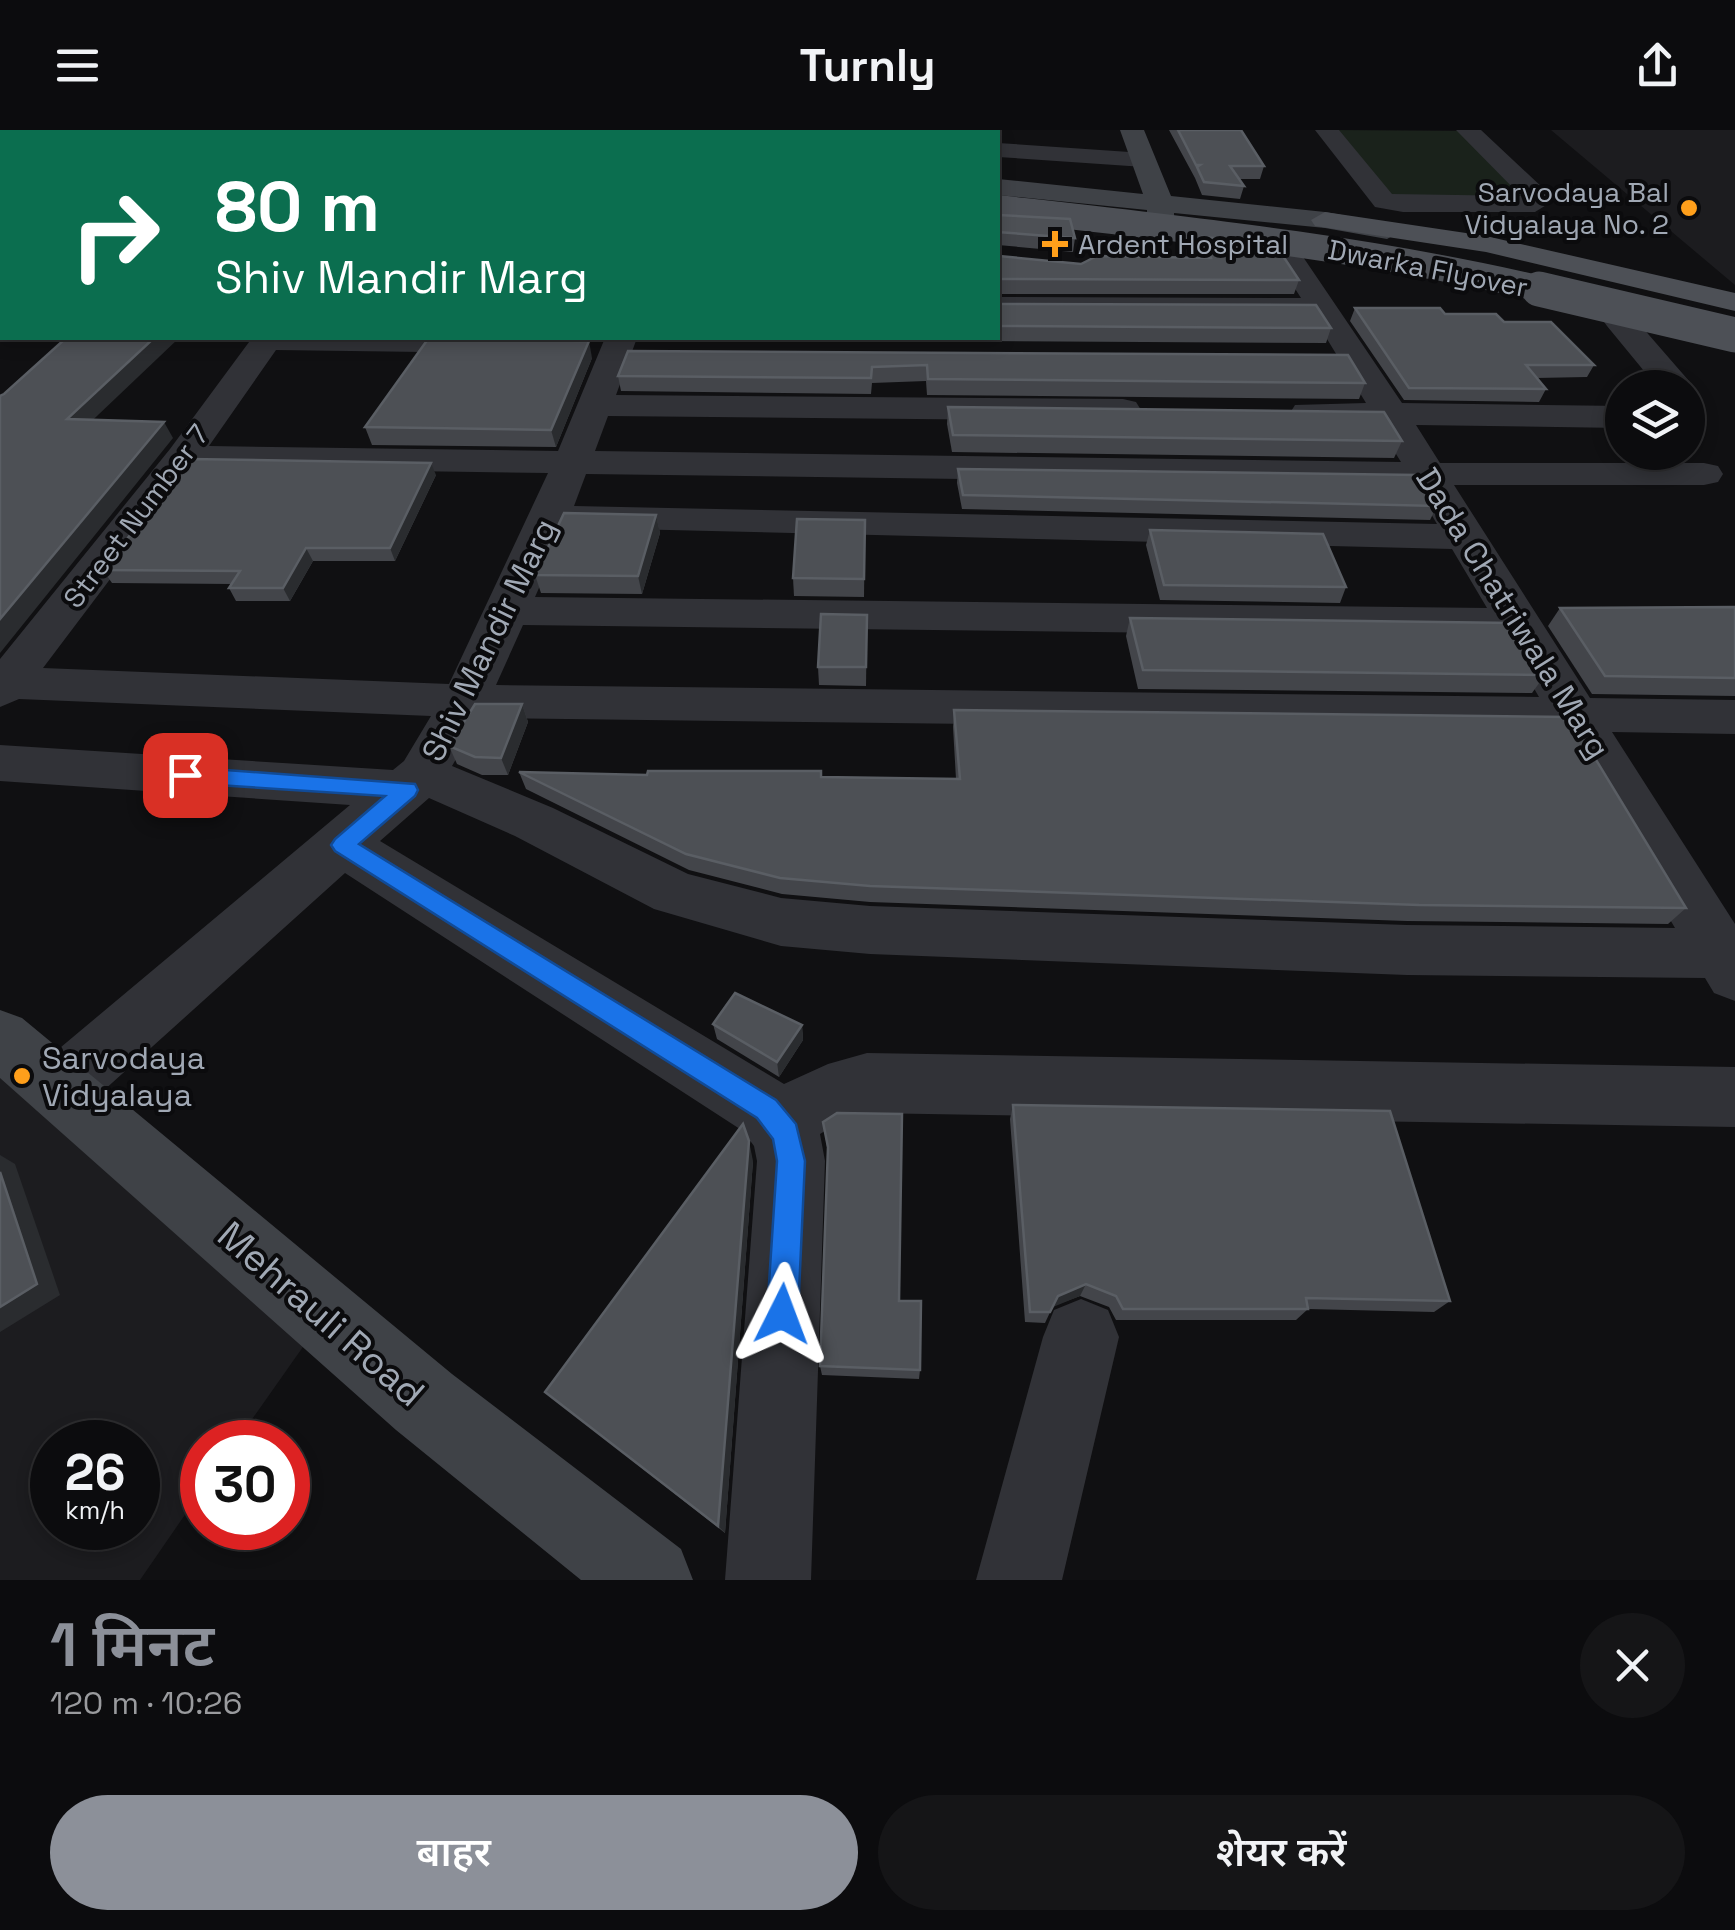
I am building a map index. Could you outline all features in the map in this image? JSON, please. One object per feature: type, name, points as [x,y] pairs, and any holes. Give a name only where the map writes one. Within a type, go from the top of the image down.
[{"type":"main road","name":"Dwarka Flyover","points":[[1000,195],[1387,242],[1735,319]]},
{"type":"main road","name":"Dwarka Flyover","points":[[1000,208],[1278,240],[1452,268],[1735,336]]},
{"type":"street","points":[[1132,130],[1160,203],[1161,238]]},
{"type":"street","points":[[1327,130],[1384,200],[1403,204],[1535,204],[1535,195],[1468,130]]},
{"type":"street","points":[[1000,150],[1144,160]]},
{"type":"street","points":[[1000,186],[1325,220],[1483,248],[1735,305]]},
{"type":"street","points":[[1000,219],[1287,254],[1428,276],[1735,348]]},
{"type":"street","name":"Dada Chatriwala Marg","points":[[1287,254],[1323,307],[1334,356],[1391,415],[1731,961]]},
{"type":"street","points":[[1000,306],[1323,307]]},
{"type":"street","points":[[1618,319],[1662,370]]},
{"type":"street","name":"Street Number 7","points":[[4,687],[183,458],[267,340]]},
{"type":"street","points":[[322,340],[540,344]]},
{"type":"street","points":[[579,344],[618,345],[655,353]]},
{"type":"street","name":"Shiv Mandir Marg","points":[[59,1089],[415,782],[464,701],[551,515],[618,345]]},
{"type":"street","points":[[596,405],[1152,410]]},
{"type":"street","points":[[1272,412],[1605,417]]},
{"type":"street","points":[[183,458],[1704,474]]},
{"type":"street","points":[[551,515],[1466,537]]},
{"type":"street","points":[[506,611],[1518,623]]},
{"type":"street","points":[[4,687],[464,701],[1735,717]]},
{"type":"street","points":[[0,762],[415,782],[534,822],[674,892],[782,922],[870,930],[1731,961]]},
{"type":"street","points":[[343,845],[766,1109],[780,1122],[791,1161],[768,1580]]},
{"type":"street","name":"Mehrauli Road","points":[[0,1038],[424,1402],[650,1580]]},
{"type":"street","points":[[780,1122],[828,1094],[867,1083],[1735,1097]]},
{"type":"street","points":[[1019,1580],[1081,1337]]},
{"type":"shaded area","points":[[1334,130],[1460,131],[1529,199],[1388,199]]},
{"type":"shaded area","name":"Sarvodaya Bal Vidyalaya No. 2","points":[[1551,130],[1735,130],[1735,285]]},
{"type":"shaded area","points":[[0,1037],[324,1317],[251,1420],[180,1420],[180,1522],[140,1580],[0,1580]]},
{"type":"building","points":[[1178,130],[1241,130],[1264,166],[1230,166],[1244,186],[1204,182],[1197,167],[1200,165],[1196,165]]},
{"type":"building","points":[[1000,215],[1070,219],[1075,238],[1000,232]]},
{"type":"building","points":[[1203,237],[1275,244],[1299,280],[1000,279],[1000,256],[1081,264],[1097,256],[1211,258]]},
{"type":"building","points":[[1000,304],[1316,305],[1331,328],[1000,326]]},
{"type":"building","points":[[1355,308],[1440,308],[1445,314],[1496,314],[1504,322],[1551,322],[1594,365],[1526,365],[1546,389],[1409,388]]},
{"type":"building","points":[[64,340],[152,340],[67,419],[164,422],[0,619],[0,396]]},
{"type":"building","points":[[427,340],[589,341],[551,430],[365,427]]},
{"type":"building","points":[[628,351],[1348,355],[1365,383],[928,379],[927,365],[872,367],[871,378],[618,376]]},
{"type":"building","points":[[948,407],[1384,412],[1402,441],[953,435]]},
{"type":"building","points":[[189,459],[431,463],[390,548],[306,548],[283,588],[229,588],[240,571],[103,570]]},
{"type":"building","points":[[958,469],[1418,475],[1437,506],[963,495]]},
{"type":"building","points":[[564,513],[656,515],[638,576],[535,575]]},
{"type":"building","points":[[797,519],[865,520],[864,579],[793,578]]},
{"type":"building","points":[[1150,530],[1323,534],[1346,587],[1164,585]]},
{"type":"building","points":[[1735,607],[1735,678],[1605,676],[1560,608]]},
{"type":"building","points":[[821,614],[867,615],[866,667],[818,667]]},
{"type":"building","points":[[1130,618],[1513,623],[1545,675],[1143,670]]},
{"type":"building","points":[[475,704],[522,704],[501,758],[475,757],[449,746]]},
{"type":"building","points":[[954,710],[1570,717],[1686,908],[1419,905],[870,886],[780,878],[686,854],[519,772],[647,775],[648,771],[821,771],[821,777],[960,779]]},
{"type":"building","points":[[735,993],[802,1025],[777,1062],[713,1024]]},
{"type":"building","points":[[1013,1105],[1390,1111],[1450,1301],[1306,1298],[1308,1309],[1123,1309],[1116,1296],[1086,1284],[1058,1296],[1050,1312],[1030,1312]]},
{"type":"building","points":[[837,1113],[902,1114],[899,1301],[921,1301],[920,1370],[820,1366],[828,1147],[823,1122]]},
{"type":"building","points":[[743,1124],[749,1141],[718,1526],[545,1392]]},
{"type":"building","points":[[0,1172],[37,1284],[0,1307]]},
{"type":"place","name":"Sarvodaya Bal Vidyalaya No. 2","points":[[1689,208]]},
{"type":"place","name":"Ardent Hospital","points":[[1055,244]]},
{"type":"place","name":"Sarvodaya Vidyalaya","points":[[22,1076]]},
{"type":"route","points":[[185,775],[407,790],[343,845],[766,1109],[780,1122],[790,1147],[782,1314]]}]
